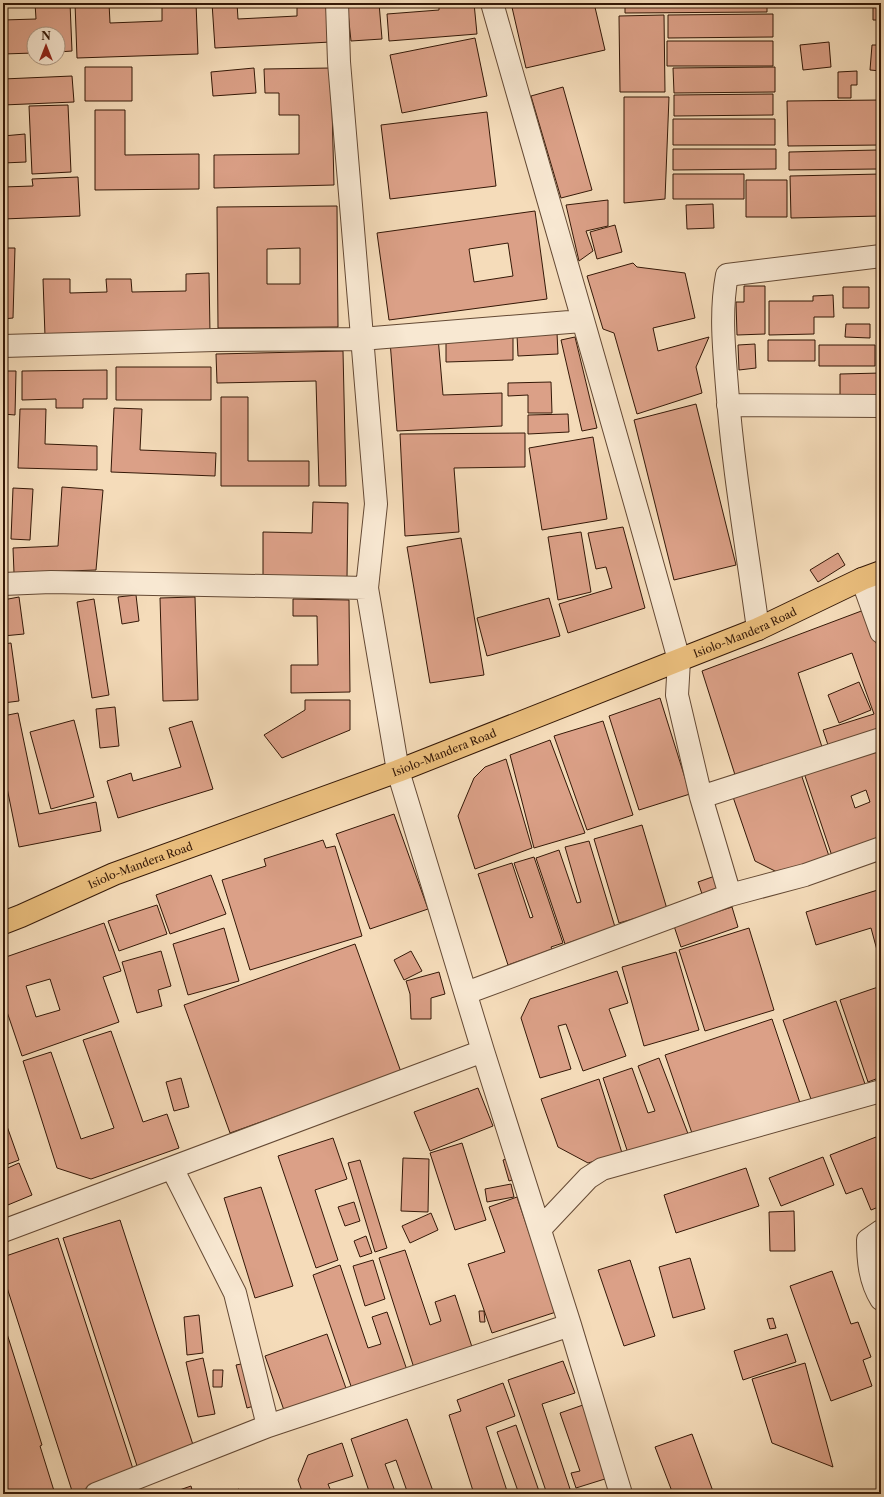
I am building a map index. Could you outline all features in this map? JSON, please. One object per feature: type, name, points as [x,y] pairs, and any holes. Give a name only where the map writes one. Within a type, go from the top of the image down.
[{"type":"highway","name":"Isiolo-Mandera Road","points":[[3,922],[21,916],[114,874],[398,771],[758,629],[872,575]]},
{"type":"street","points":[[337,3],[339,62],[376,504],[368,588],[398,771],[483,1051],[570,1325],[621,1494]]},
{"type":"street","points":[[492,3],[582,321],[624,459],[679,660],[677,695],[701,797],[730,895]]},
{"type":"street","points":[[758,629],[728,405],[723,340],[723,296],[727,275],[881,256]]},
{"type":"street","points":[[3,346],[215,340],[362,339],[582,321]]},
{"type":"street","points":[[728,405],[881,406]]},
{"type":"street","points":[[872,575],[881,632]]},
{"type":"street","points":[[3,584],[51,582],[368,588]]},
{"type":"street","points":[[701,797],[881,739]]},
{"type":"street","points":[[466,993],[730,895],[805,875],[881,848]]},
{"type":"street","points":[[3,1231],[483,1051]]},
{"type":"street","points":[[540,1229],[588,1178],[602,1169],[881,1091]]},
{"type":"street","points":[[172,1168],[235,1293],[268,1426]]},
{"type":"street","points":[[881,1231],[868,1240],[868,1261],[875,1289],[881,1299]]},
{"type":"street","points":[[96,1494],[268,1426],[570,1325]]},
{"type":"building","points":[[35,3],[70,3],[72,51],[66,51],[66,26],[26,26],[26,53],[3,54],[3,20],[36,19]]},
{"type":"building","points":[[75,3],[109,3],[110,23],[162,21],[162,3],[196,3],[198,54],[77,58]]},
{"type":"building","points":[[212,3],[237,3],[238,19],[297,16],[297,3],[329,3],[331,42],[215,48]]},
{"type":"building","points":[[347,3],[379,3],[382,39],[351,41]]},
{"type":"building","points":[[381,3],[403,3],[403,5],[381,6]]},
{"type":"building","points":[[439,3],[474,3],[477,34],[389,41],[387,14],[439,10]]},
{"type":"building","points":[[511,3],[594,3],[605,50],[526,68]]},
{"type":"building","points":[[625,3],[767,3],[767,12],[625,13]]},
{"type":"building","points":[[873,3],[881,3],[881,20],[873,20]]},
{"type":"building","points":[[773,14],[773,37],[668,38],[668,15]]},
{"type":"building","points":[[664,15],[665,92],[620,92],[619,16]]},
{"type":"building","points":[[475,38],[487,96],[402,113],[390,55]]},
{"type":"building","points":[[667,41],[773,41],[773,66],[667,66]]},
{"type":"building","points":[[829,42],[831,67],[803,70],[800,45]]},
{"type":"building","points":[[872,45],[881,45],[881,71],[870,70]]},
{"type":"building","points":[[85,67],[132,67],[132,101],[85,101]]},
{"type":"building","points":[[775,67],[775,92],[674,93],[673,68]]},
{"type":"building","points":[[254,68],[256,93],[213,96],[211,72]]},
{"type":"building","points":[[331,68],[334,185],[214,188],[214,155],[299,154],[299,115],[279,115],[279,93],[265,93],[264,69]]},
{"type":"building","points":[[857,71],[857,85],[851,85],[851,98],[838,98],[838,72]]},
{"type":"building","points":[[72,76],[74,102],[3,105],[3,79]]},
{"type":"building","points":[[563,87],[592,190],[561,198],[531,96]]},
{"type":"building","points":[[773,94],[773,115],[674,116],[674,95]]},
{"type":"building","points":[[624,97],[669,97],[665,199],[624,203]]},
{"type":"building","points":[[881,100],[881,145],[788,146],[787,101]]},
{"type":"building","points":[[68,105],[71,172],[32,174],[29,106]]},
{"type":"building","points":[[95,110],[125,110],[125,155],[199,154],[199,189],[95,190]]},
{"type":"building","points":[[487,112],[496,186],[390,199],[381,125]]},
{"type":"building","points":[[673,119],[775,119],[775,145],[673,145]]},
{"type":"building","points":[[25,134],[26,162],[3,163],[3,136]]},
{"type":"building","points":[[673,149],[776,149],[776,169],[673,170]]},
{"type":"building","points":[[877,150],[877,169],[789,170],[789,152]]},
{"type":"building","points":[[673,174],[744,174],[744,199],[673,199]]},
{"type":"building","points":[[881,174],[881,216],[791,218],[790,176]]},
{"type":"building","points":[[78,177],[80,216],[3,219],[3,187],[33,186],[32,179]]},
{"type":"building","points":[[746,180],[787,180],[787,217],[746,217]]},
{"type":"building","points":[[608,200],[608,226],[586,231],[593,251],[579,261],[566,205]]},
{"type":"building","points":[[713,204],[714,228],[687,229],[686,205]]},
{"type":"building","points":[[337,206],[338,327],[218,328],[217,207]],"holes":[[[300,248],[300,284],[267,284],[267,249]]]},
{"type":"building","points":[[535,211],[547,299],[389,320],[377,233]],"holes":[[[508,243],[513,276],[474,282],[469,249]]]},
{"type":"building","points":[[615,225],[622,252],[597,259],[590,232]]},
{"type":"building","points":[[3,248],[15,248],[13,318],[3,319]]},
{"type":"building","points":[[633,263],[637,267],[685,273],[695,318],[653,328],[658,351],[709,337],[696,367],[702,393],[637,414],[614,333],[603,329],[587,276]]},
{"type":"building","points":[[209,273],[210,333],[45,336],[43,279],[70,279],[70,293],[107,292],[106,279],[131,279],[132,292],[186,291],[186,274]]},
{"type":"building","points":[[744,286],[765,286],[765,334],[737,335],[736,302],[744,302]]},
{"type":"building","points":[[843,287],[869,287],[869,308],[843,308]]},
{"type":"building","points":[[833,295],[834,317],[814,317],[814,334],[769,335],[769,301],[813,301],[813,296]]},
{"type":"building","points":[[846,324],[870,324],[870,338],[845,337]]},
{"type":"building","points":[[557,333],[558,354],[518,356],[517,335]]},
{"type":"building","points":[[513,335],[513,360],[446,362],[446,337]]},
{"type":"building","points":[[438,337],[443,395],[502,393],[502,426],[397,431],[390,341]]},
{"type":"building","points":[[575,337],[597,428],[582,431],[561,340]]},
{"type":"building","points":[[768,340],[815,340],[815,361],[768,361]]},
{"type":"building","points":[[755,344],[756,368],[739,370],[738,345]]},
{"type":"building","points":[[819,345],[875,345],[875,366],[819,366]]},
{"type":"building","points":[[878,347],[881,348],[881,367],[877,367]]},
{"type":"building","points":[[343,351],[346,486],[319,486],[316,381],[217,383],[216,354]]},
{"type":"building","points":[[116,367],[211,367],[211,400],[116,400]]},
{"type":"building","points":[[107,370],[107,399],[83,399],[83,408],[56,408],[56,399],[22,400],[22,371]]},
{"type":"building","points":[[3,371],[16,371],[15,415],[3,414]]},
{"type":"building","points":[[881,373],[881,395],[840,396],[840,374]]},
{"type":"building","points":[[551,382],[552,413],[528,413],[528,395],[508,396],[508,383]]},
{"type":"building","points":[[221,397],[248,397],[248,461],[309,461],[309,486],[221,486]]},
{"type":"building","points":[[696,404],[736,565],[674,580],[634,420]]},
{"type":"building","points":[[114,408],[142,409],[140,450],[216,453],[215,476],[111,472]]},
{"type":"building","points":[[20,409],[46,409],[45,444],[97,446],[97,470],[18,468]]},
{"type":"building","points":[[568,414],[569,432],[528,434],[528,415]]},
{"type":"building","points":[[525,433],[525,467],[454,468],[459,532],[405,536],[400,434]]},
{"type":"building","points":[[593,437],[607,519],[542,530],[529,448]]},
{"type":"building","points":[[62,487],[103,490],[96,570],[14,573],[13,548],[58,546]]},
{"type":"building","points":[[13,488],[33,489],[30,540],[11,539]]},
{"type":"building","points":[[313,502],[348,503],[347,578],[263,577],[263,532],[312,533]]},
{"type":"building","points":[[623,527],[645,608],[568,633],[559,604],[612,588],[606,567],[596,569],[588,533]]},
{"type":"building","points":[[581,532],[591,592],[558,600],[548,537]]},
{"type":"building","points":[[461,538],[484,675],[430,683],[407,547]]},
{"type":"building","points":[[838,553],[845,565],[818,582],[810,570]]},
{"type":"building","points":[[136,595],[139,621],[122,624],[118,597]]},
{"type":"building","points":[[19,597],[24,634],[3,636],[3,600]]},
{"type":"building","points":[[195,597],[198,700],[163,701],[160,598]]},
{"type":"building","points":[[549,598],[560,636],[487,656],[477,618]]},
{"type":"building","points":[[94,599],[109,695],[92,698],[77,602]]},
{"type":"building","points":[[293,599],[349,600],[350,692],[291,693],[291,665],[318,665],[317,616],[293,616]]},
{"type":"building","points":[[864,610],[881,656],[881,735],[830,751],[823,730],[874,714],[852,653],[798,673],[823,750],[736,778],[702,671]]},
{"type":"building","points":[[11,643],[19,701],[3,703],[3,644]]},
{"type":"building","points":[[859,682],[871,710],[839,723],[828,695]]},
{"type":"building","points":[[660,698],[690,794],[639,810],[609,716]]},
{"type":"building","points":[[305,700],[350,700],[350,730],[282,758],[264,735],[305,710]]},
{"type":"building","points":[[115,707],[119,746],[100,748],[96,709]]},
{"type":"building","points":[[18,713],[39,814],[96,802],[101,831],[19,847],[3,768],[3,716]]},
{"type":"building","points":[[74,720],[94,797],[51,809],[30,732]]},
{"type":"building","points":[[192,721],[213,789],[118,818],[107,781],[131,773],[133,781],[181,767],[169,728]]},
{"type":"building","points":[[603,721],[633,815],[587,830],[554,736]]},
{"type":"building","points":[[550,740],[585,833],[534,848],[510,755]]},
{"type":"building","points":[[881,741],[881,843],[833,859],[802,767]],"holes":[[[866,790],[870,802],[855,808],[851,796]]]},
{"type":"building","points":[[506,759],[532,848],[475,869],[458,816],[474,778],[485,767]]},
{"type":"building","points":[[800,771],[830,859],[783,875],[755,861],[732,794]]},
{"type":"building","points":[[394,814],[428,909],[370,929],[336,834]]},
{"type":"building","points":[[642,825],[667,909],[619,923],[594,839]]},
{"type":"building","points":[[323,840],[326,848],[335,846],[362,936],[250,970],[222,880],[266,866],[264,859]]},
{"type":"building","points":[[589,841],[615,927],[565,944],[536,858],[559,850],[577,903],[581,902],[565,847]]},
{"type":"building","points":[[534,857],[563,943],[551,947],[552,949],[542,953],[508,965],[478,874],[512,863],[530,918],[533,917],[514,863]]},
{"type":"building","points":[[211,875],[226,914],[170,934],[156,895]]},
{"type":"building","points":[[715,876],[721,893],[704,900],[698,882]]},
{"type":"building","points":[[881,889],[881,965],[871,928],[816,945],[806,912]]},
{"type":"building","points":[[157,905],[167,934],[119,951],[108,921]]},
{"type":"building","points":[[732,907],[738,927],[681,947],[674,926]]},
{"type":"building","points":[[104,923],[121,971],[103,977],[119,1022],[22,1056],[3,1000],[3,958]],"holes":[[[50,979],[60,1010],[36,1017],[26,986]]]},
{"type":"building","points":[[224,928],[239,981],[188,995],[173,944]]},
{"type":"building","points":[[749,928],[774,1010],[705,1031],[679,950]]},
{"type":"building","points":[[355,944],[401,1072],[230,1133],[184,1005]]},
{"type":"building","points":[[161,951],[171,986],[158,990],[162,1006],[137,1013],[122,962]]},
{"type":"building","points":[[411,951],[422,971],[404,980],[394,960]]},
{"type":"building","points":[[676,952],[699,1030],[644,1046],[622,967]]},
{"type":"building","points":[[617,971],[628,1003],[609,1009],[626,1056],[583,1071],[566,1024],[558,1026],[571,1069],[540,1078],[521,1018],[530,999]]},
{"type":"building","points":[[439,972],[445,994],[431,998],[431,1019],[411,1019],[410,994],[406,981]]},
{"type":"building","points":[[881,986],[881,1077],[868,1082],[840,1000]]},
{"type":"building","points":[[836,1001],[865,1084],[812,1102],[783,1020]]},
{"type":"building","points":[[772,1019],[800,1103],[694,1139],[665,1055]]},
{"type":"building","points":[[111,1031],[143,1122],[167,1114],[179,1148],[91,1179],[57,1168],[23,1061],[51,1052],[81,1139],[114,1128],[83,1040]]},
{"type":"building","points":[[659,1058],[690,1139],[629,1156],[603,1078],[632,1068],[648,1113],[655,1111],[638,1066]]},
{"type":"building","points":[[181,1078],[189,1107],[174,1111],[166,1082]]},
{"type":"building","points":[[599,1079],[622,1153],[588,1163],[558,1147],[541,1099]]},
{"type":"building","points":[[478,1088],[493,1126],[430,1151],[414,1112]]},
{"type":"building","points":[[3,1115],[19,1160],[3,1166]]},
{"type":"building","points":[[876,1137],[881,1149],[881,1206],[871,1210],[862,1188],[846,1194],[830,1155]]},
{"type":"building","points":[[333,1138],[347,1179],[315,1190],[338,1260],[316,1268],[278,1156]]},
{"type":"building","points":[[462,1143],[486,1220],[455,1230],[430,1153]]},
{"type":"building","points":[[514,1157],[520,1178],[509,1181],[503,1160]]},
{"type":"building","points":[[823,1157],[834,1185],[781,1206],[769,1178]]},
{"type":"building","points":[[403,1158],[429,1159],[428,1212],[401,1211]]},
{"type":"building","points":[[360,1160],[387,1248],[375,1252],[348,1163]]},
{"type":"building","points":[[19,1163],[32,1195],[3,1207],[3,1170]]},
{"type":"building","points":[[746,1168],[759,1206],[676,1233],[664,1195]]},
{"type":"building","points":[[511,1184],[514,1197],[487,1202],[485,1189]]},
{"type":"building","points":[[261,1187],[293,1286],[255,1298],[224,1198]]},
{"type":"building","points":[[517,1197],[556,1312],[492,1333],[468,1264],[505,1252],[489,1207]]},
{"type":"building","points":[[354,1202],[360,1221],[345,1226],[338,1207]]},
{"type":"building","points":[[794,1211],[795,1251],[770,1251],[769,1212]]},
{"type":"building","points":[[431,1213],[438,1230],[410,1243],[402,1226]]},
{"type":"building","points":[[120,1220],[196,1454],[139,1472],[63,1238]]},
{"type":"building","points":[[366,1236],[372,1253],[360,1257],[354,1241]]},
{"type":"building","points":[[58,1238],[135,1475],[85,1494],[73,1494],[3,1275],[3,1257]]},
{"type":"building","points":[[405,1250],[430,1325],[441,1321],[435,1302],[455,1295],[473,1350],[414,1368],[379,1258]]},
{"type":"building","points":[[690,1258],[705,1309],[673,1318],[659,1267]]},
{"type":"building","points":[[373,1260],[385,1299],[365,1306],[353,1266]]},
{"type":"building","points":[[630,1260],[655,1336],[624,1346],[598,1270]]},
{"type":"building","points":[[340,1265],[368,1348],[381,1344],[372,1317],[387,1312],[408,1373],[353,1392],[313,1275]]},
{"type":"building","points":[[832,1271],[851,1324],[858,1322],[871,1357],[863,1360],[872,1386],[831,1401],[790,1286]]},
{"type":"building","points":[[479,1311],[484,1311],[485,1322],[480,1322]]},
{"type":"building","points":[[199,1315],[203,1353],[187,1355],[184,1317]]},
{"type":"building","points":[[773,1318],[776,1328],[770,1329],[767,1319]]},
{"type":"building","points":[[3,1321],[42,1445],[40,1446],[55,1494],[3,1494]]},
{"type":"building","points":[[327,1334],[348,1394],[286,1416],[265,1356]]},
{"type":"building","points":[[787,1334],[796,1362],[743,1380],[734,1351]]},
{"type":"building","points":[[203,1358],[215,1414],[198,1417],[186,1362]]},
{"type":"building","points":[[563,1361],[575,1393],[542,1404],[570,1489],[555,1494],[547,1494],[508,1380]]},
{"type":"building","points":[[246,1363],[257,1405],[247,1408],[236,1365]]},
{"type":"building","points":[[805,1363],[833,1467],[772,1443],[752,1379]]},
{"type":"building","points":[[213,1370],[223,1370],[222,1387],[213,1387]]},
{"type":"building","points":[[503,1383],[515,1416],[486,1427],[508,1494],[474,1494],[449,1415],[461,1411],[457,1400]]},
{"type":"building","points":[[583,1405],[608,1478],[576,1488],[571,1473],[580,1471],[560,1413]]},
{"type":"building","points":[[407,1419],[434,1494],[408,1494],[396,1460],[385,1464],[396,1494],[370,1494],[351,1439]]},
{"type":"building","points":[[516,1425],[540,1494],[519,1494],[497,1432]]},
{"type":"building","points":[[692,1434],[714,1494],[673,1494],[655,1447]]},
{"type":"building","points":[[342,1443],[353,1476],[328,1484],[332,1494],[303,1494],[298,1480],[308,1455]]},
{"type":"building","points":[[191,1486],[193,1494],[168,1494]]},
{"type":"building","points":[[239,1489],[241,1494],[224,1494]]}]
